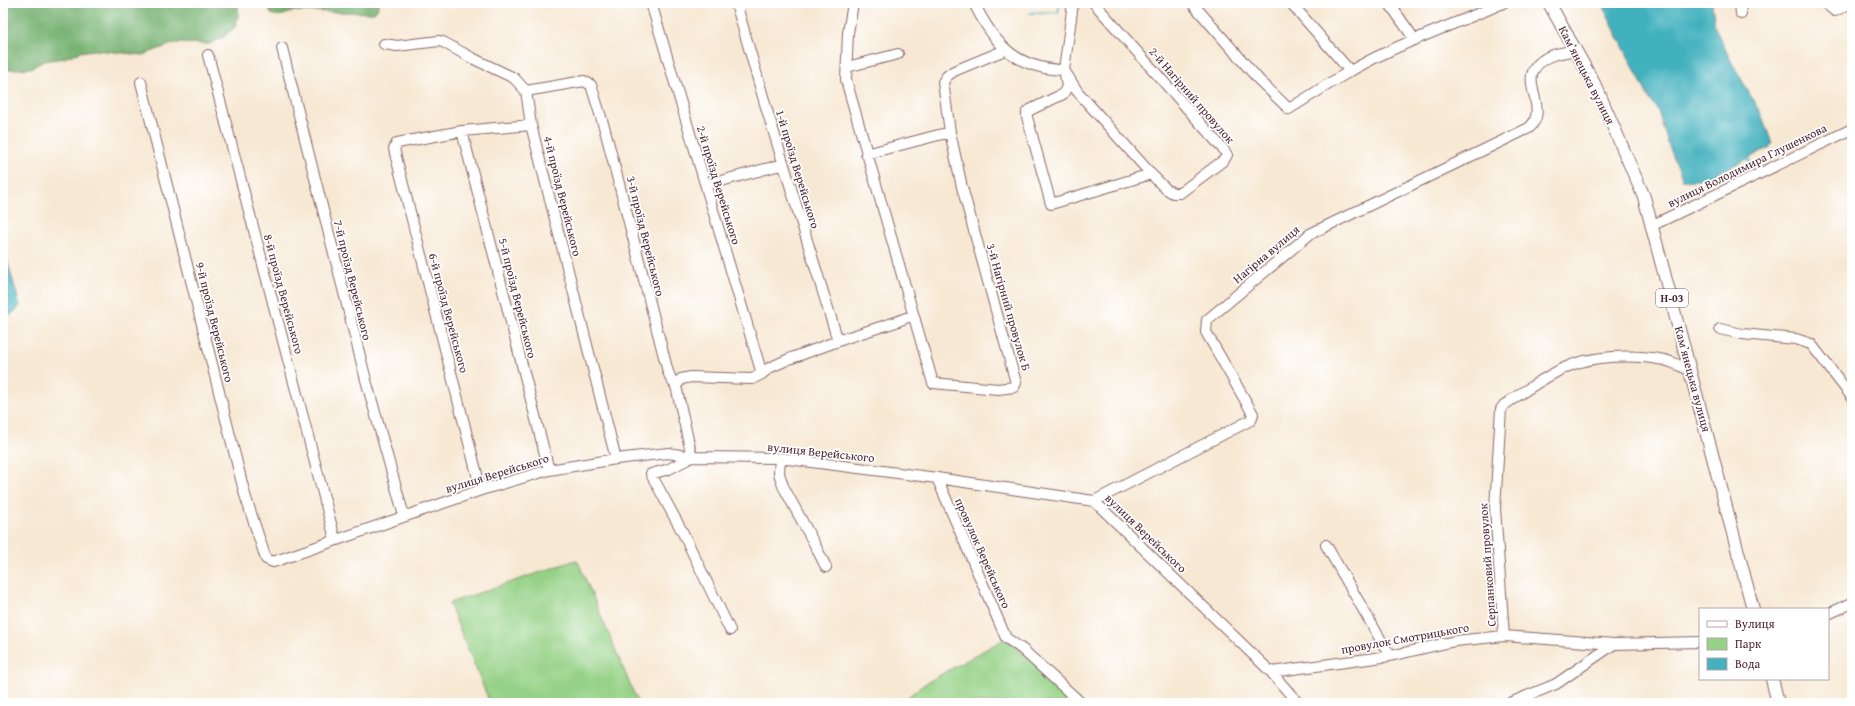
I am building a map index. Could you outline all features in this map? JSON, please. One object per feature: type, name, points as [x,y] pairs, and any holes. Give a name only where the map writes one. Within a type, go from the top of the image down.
[{"type":"main road","name":"Камʼянецька вулиця","points":[[1549,3],[1576,50],[1606,110],[1644,197],[1653,225],[1753,608]]},
{"type":"main road","points":[[1772,680],[1778,703]]},
{"type":"street","name":"2-й проїзд Верейського","points":[[651,3],[762,374]]},
{"type":"street","name":"1-й проїзд Верейського","points":[[736,3],[838,341]]},
{"type":"street","name":"3-й Нагірний провулок Б","points":[[853,3],[848,33],[846,80],[933,383],[998,389],[1014,387],[1016,382],[962,187],[950,132],[943,82],[947,76],[978,60],[1005,50]]},
{"type":"street","points":[[974,3],[984,23],[1005,50],[1035,66],[1049,70],[1064,70]]},
{"type":"street","points":[[1073,3],[1064,70],[1067,87],[1063,94],[1027,112],[1031,134],[1051,204],[1151,174]]},
{"type":"street","name":"2-й Нагірний провулок","points":[[1064,70],[1077,91],[1151,174],[1166,189],[1173,193],[1180,193],[1224,160],[1227,154],[1094,3]]},
{"type":"street","points":[[1192,3],[1259,80],[1289,109],[1350,71],[1386,52],[1503,3]]},
{"type":"street","points":[[1291,3],[1350,71]]},
{"type":"street","points":[[1389,3],[1415,40]]},
{"type":"street","points":[[1740,3],[1741,14]]},
{"type":"street","points":[[1825,3],[1835,11],[1850,3]]},
{"type":"street","points":[[384,44],[397,46],[439,41],[444,42],[472,58],[514,78],[526,91]]},
{"type":"street","name":"7-й проїзд Верейського","points":[[282,48],[366,380],[404,516]]},
{"type":"street","name":"Нагірна вулиця","points":[[1094,501],[1251,420],[1253,414],[1206,332],[1207,320],[1310,234],[1530,128],[1536,122],[1538,109],[1530,83],[1537,66],[1548,57],[1576,50]]},
{"type":"street","points":[[847,67],[898,54]]},
{"type":"street","name":"8-й проїзд Верейського","points":[[208,55],[335,539]]},
{"type":"street","name":"3-й проїзд Верейського","points":[[526,91],[584,81],[591,85],[605,130],[668,372],[676,386],[692,457]]},
{"type":"street","name":"9-й проїзд Верейського","points":[[141,82],[245,495],[266,559],[273,562]]},
{"type":"street","points":[[1067,87],[1077,91]]},
{"type":"street","name":"4-й проїзд Верейського","points":[[526,91],[531,124],[616,459]]},
{"type":"street","points":[[462,132],[531,124]]},
{"type":"street","name":"вулиця Володимира Глушенкова","points":[[1653,225],[1852,129]]},
{"type":"street","name":"6-й проїзд Верейського","points":[[462,132],[397,143],[394,149],[401,182],[481,490]]},
{"type":"street","name":"5-й проїзд Верейського","points":[[462,132],[549,470]]},
{"type":"street","points":[[866,154],[950,132]]},
{"type":"street","points":[[706,185],[784,164]]},
{"type":"street","points":[[676,386],[681,379],[691,377],[752,379],[762,374],[769,368],[838,341],[913,315]]},
{"type":"street","points":[[1720,329],[1742,334],[1796,338],[1811,344],[1852,397]]},
{"type":"street","name":"Серпанковий провулок","points":[[1504,636],[1495,508],[1501,409],[1504,405],[1541,381],[1566,367],[1595,358],[1635,357],[1664,360],[1690,370]]},
{"type":"street","name":"вулиця Верейського","points":[[273,562],[335,539],[481,490],[549,470],[616,459],[668,453],[692,457],[780,458],[937,478],[1094,501],[1271,672],[1298,703]]},
{"type":"street","points":[[692,457],[669,469],[651,474],[684,533],[730,630]]},
{"type":"street","points":[[780,458],[782,486],[816,544],[826,568]]},
{"type":"street","name":"провулок Верейського","points":[[937,478],[1006,638],[1022,649],[1081,703]]},
{"type":"street","points":[[1326,545],[1390,656]]},
{"type":"street","points":[[1829,614],[1852,603]]},
{"type":"street","name":"провулок Смотрицького","points":[[1271,672],[1390,656],[1456,641],[1504,636],[1614,644],[1699,642]]},
{"type":"street","points":[[1510,703],[1556,684],[1614,644]]},
{"type":"green space","points":[[3,3],[238,3],[238,18],[235,27],[222,38],[209,44],[175,43],[143,55],[95,50],[80,52],[64,58],[44,61],[31,68],[3,70]]},
{"type":"green space","points":[[267,3],[379,3],[377,10],[374,13],[294,11],[277,16],[271,14]]},
{"type":"green space","points":[[573,561],[577,561],[579,564],[638,703],[490,703],[449,603]]},
{"type":"green space","points":[[1006,638],[1081,703],[900,703],[926,683]]},
{"type":"water","points":[[1601,3],[1712,3],[1715,28],[1730,59],[1761,114],[1772,143],[1770,147],[1740,163],[1714,174],[1702,178],[1683,180],[1668,144],[1658,111],[1649,98]]},
{"type":"water","points":[[3,246],[20,305],[17,310],[3,321]]},
{"type":"waterway","points":[[1030,13],[1058,12],[1060,3]]},
{"type":"waterway","points":[[1748,155],[1752,170]]}]
